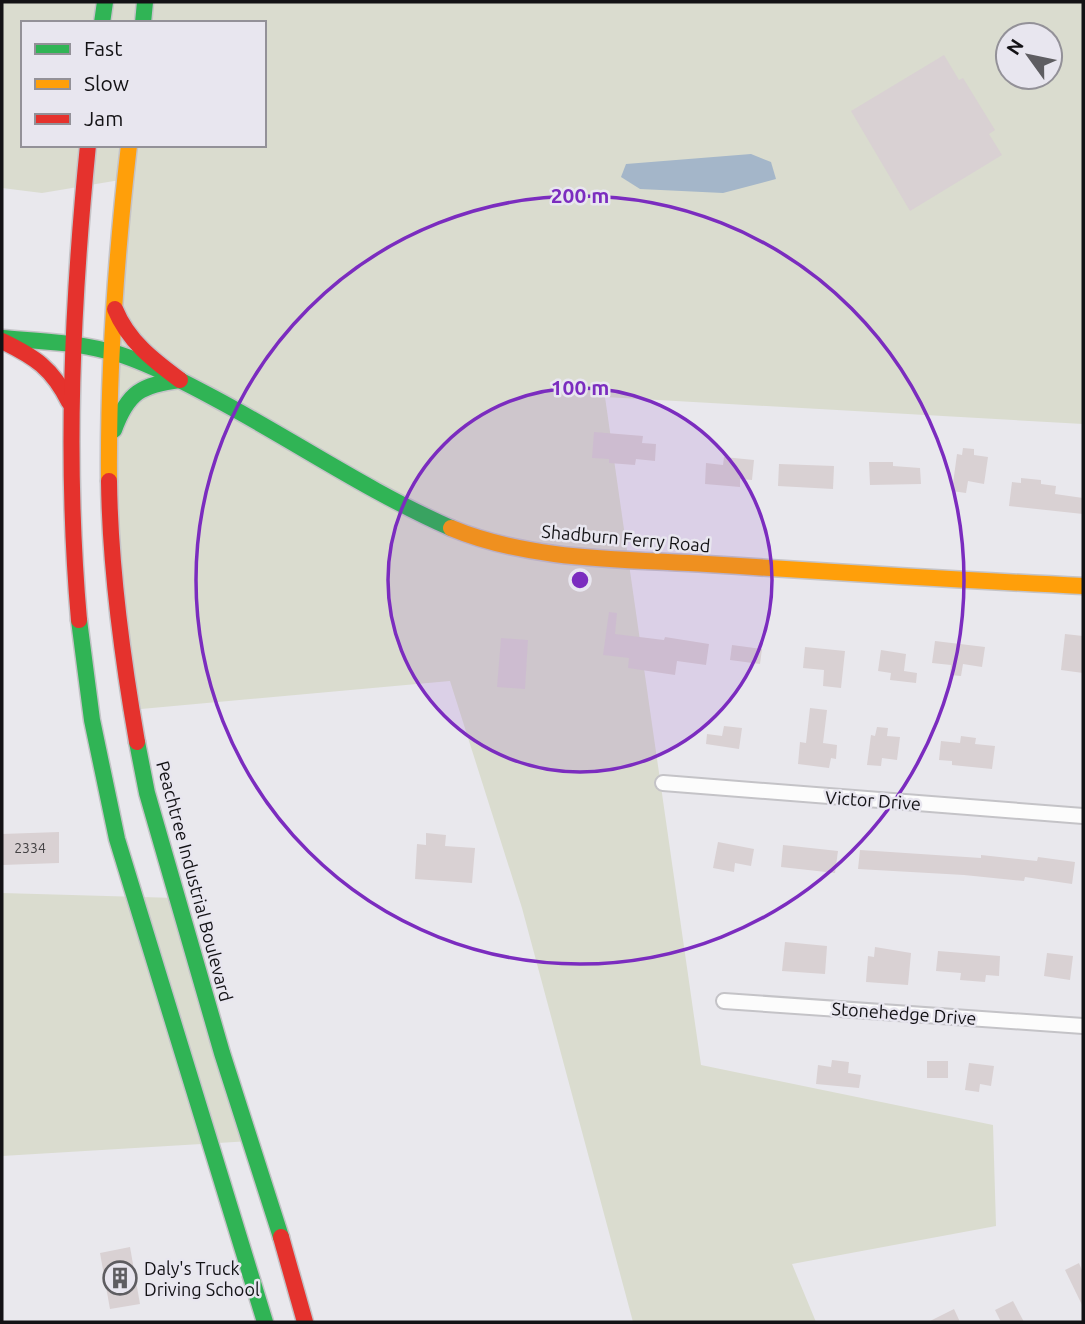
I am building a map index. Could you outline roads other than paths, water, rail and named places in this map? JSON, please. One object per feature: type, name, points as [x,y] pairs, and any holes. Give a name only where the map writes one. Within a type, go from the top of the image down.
[{"type":"main road","points":[[102,21],[105,2]]},
{"type":"main road","points":[[143,21],[145,2]]},
{"type":"main road","points":[[88,147],[77,244],[71,344],[70,509],[74,571],[88,691],[108,802],[184,1066],[265,1322]]},
{"type":"main road","name":"Peachtree Industrial Boulevard","points":[[129,147],[113,300],[109,449],[110,541],[127,685],[147,793],[222,1053],[306,1322]]},
{"type":"main road","points":[[113,300],[122,328],[136,346],[180,380]]},
{"type":"main road","points":[[2,340],[47,366],[61,383],[70,404]]},
{"type":"main road","name":"Shadburn Ferry Road","points":[[2,340],[71,344],[110,351],[180,380],[270,428],[410,510],[484,540],[576,556],[1083,586]]},
{"type":"main road","points":[[109,449],[126,400],[137,389],[180,380]]},
{"type":"street","name":"Victor Drive","points":[[663,783],[1083,816]]},
{"type":"street","name":"Stonehedge Drive","points":[[724,1000],[1083,1026]]},
{"type":"water","points":[[751,154],[771,162],[776,179],[723,193],[640,189],[621,177],[626,164]]},
{"type":"place","name":"Daly's Truck Driving School","points":[[120,1278]]}]
